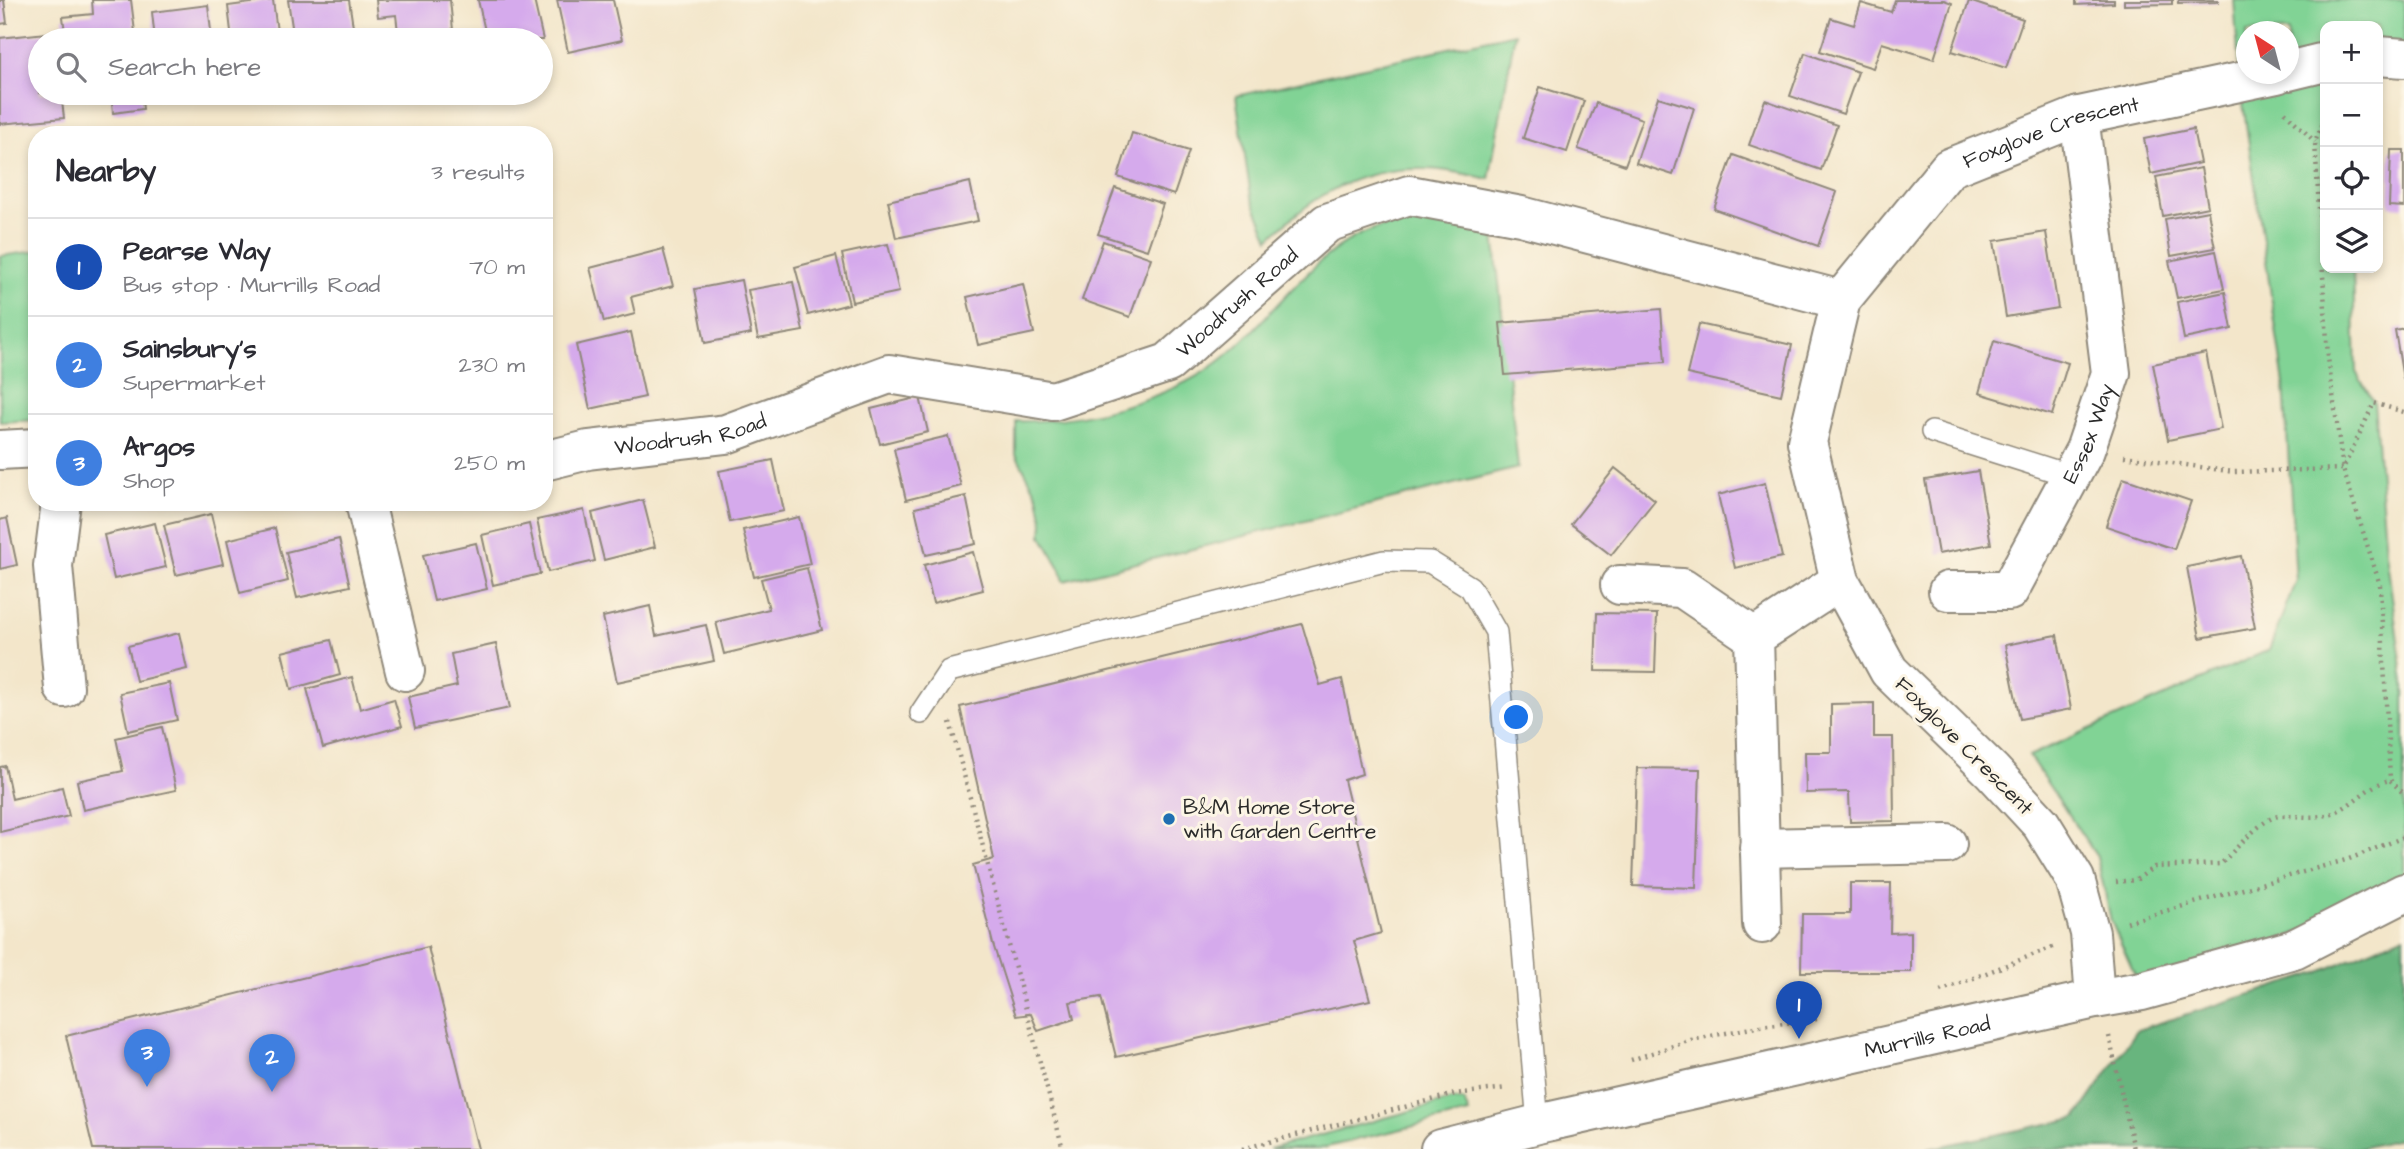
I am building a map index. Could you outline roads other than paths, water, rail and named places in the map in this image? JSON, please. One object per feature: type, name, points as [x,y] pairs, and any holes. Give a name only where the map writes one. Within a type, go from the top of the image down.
[{"type":"street","points":[[2383,57],[2404,58]]},
{"type":"street","points":[[2299,68],[2320,63]]},
{"type":"street","name":"Foxglove Crescent","points":[[2099,998],[2090,933],[2076,879],[2041,824],[1992,771],[1889,671],[1840,582],[1807,442],[1841,300],[1949,168],[2079,116],[2236,83]]},
{"type":"street","name":"Essex Way","points":[[1948,591],[2009,591],[2078,463],[2110,373],[2079,116]]},
{"type":"street","name":"Woodrush Road","points":[[553,459],[588,450],[726,434],[889,374],[1053,401],[1168,363],[1327,223],[1409,195],[1521,216],[1841,300]]},
{"type":"street","points":[[0,450],[28,448]]},
{"type":"street","points":[[60,511],[53,566],[64,688]]},
{"type":"street","points":[[367,511],[405,671]]},
{"type":"street","points":[[1754,637],[1840,582]]},
{"type":"street","points":[[1620,585],[1682,588],[1754,637]]},
{"type":"street","points":[[1754,637],[1762,924]]},
{"type":"street","points":[[1759,848],[1947,845]]},
{"type":"street","name":"Murrills Road","points":[[1440,1149],[1523,1134],[2099,998],[2142,991],[2294,950],[2404,893]]},
{"type":"lane","points":[[1932,432],[2078,463]]},
{"type":"lane","points":[[921,713],[949,671],[1384,561],[1430,562],[1470,587],[1496,632],[1535,1085],[1523,1134]]},
{"type":"place","name":"B&M Home Store with Garden Centre","points":[[1169,819]]},
{"type":"place","name":"Pearse Way","points":[[1799,1039]]},
{"type":"place","name":"Argos","points":[[147,1087]]},
{"type":"place","name":"Sainsbury's","points":[[272,1092]]}]
